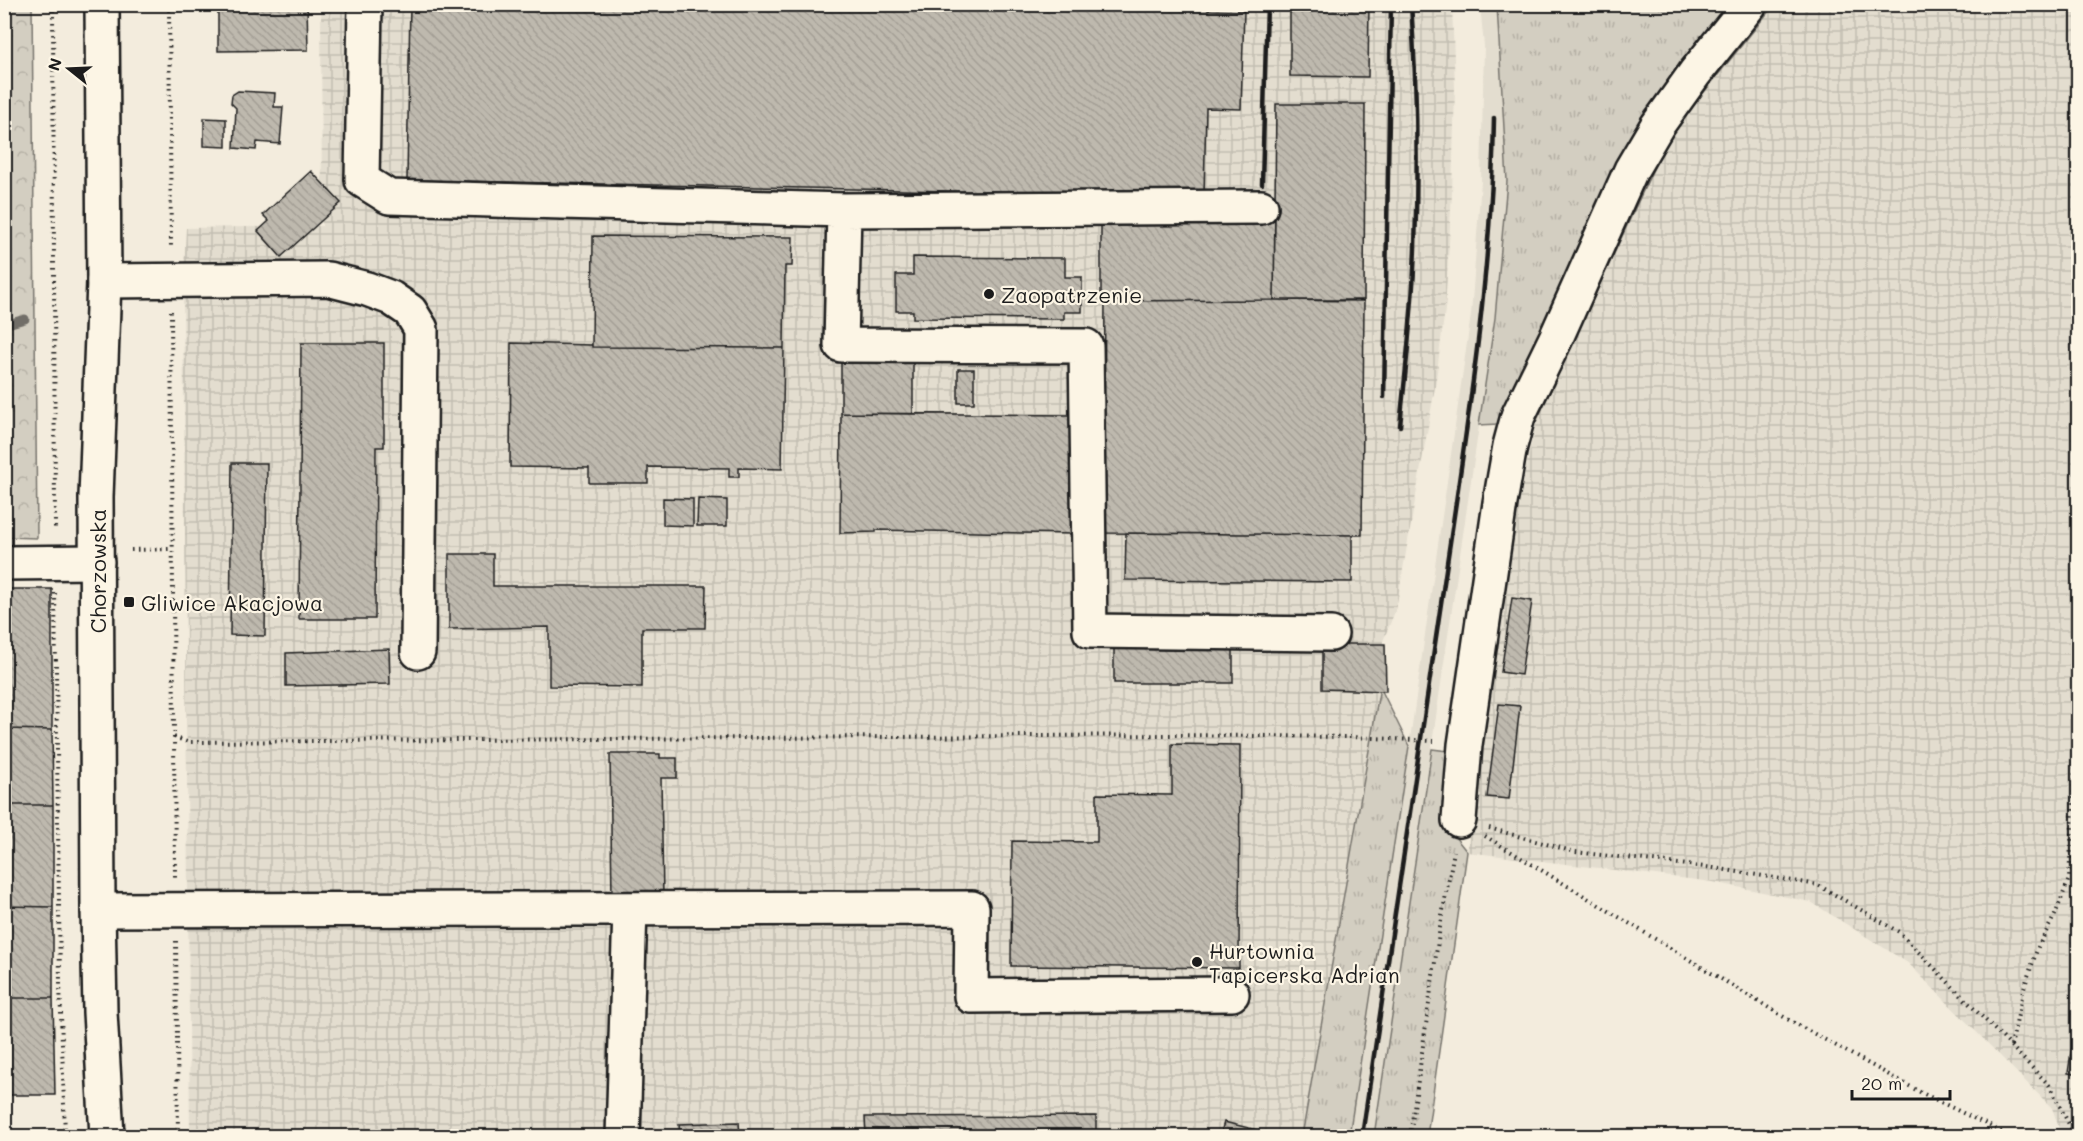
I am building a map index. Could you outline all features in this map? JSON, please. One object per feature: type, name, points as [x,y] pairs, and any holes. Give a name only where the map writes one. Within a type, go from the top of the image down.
[{"type":"main road","name":"Chorzowska","points":[[102,4],[104,281],[96,497],[98,910],[100,1012],[107,1137]]},
{"type":"main road","points":[[365,4],[362,180],[389,197],[844,210],[1261,207]]},
{"type":"main road","points":[[1459,820],[1464,746],[1500,503],[1518,416],[1556,338],[1631,170],[1670,108],[1750,4]]},
{"type":"main road","points":[[844,210],[841,345],[1086,346],[1090,631],[1331,634]]},
{"type":"main road","points":[[104,281],[328,279],[391,298],[410,311],[421,329],[418,652]]},
{"type":"main road","points":[[4,563],[97,562]]},
{"type":"main road","points":[[622,1137],[630,909]]},
{"type":"main road","points":[[98,910],[972,909],[970,996],[1232,994]]},
{"type":"path","points":[[53,4],[55,562],[64,1137]]},
{"type":"path","points":[[170,4],[172,549],[178,1137]]},
{"type":"path","points":[[2079,305],[2075,335],[2079,351]]},
{"type":"path","points":[[131,550],[172,549]]},
{"type":"path","points":[[2011,1046],[2024,988],[2038,947],[2055,915],[2069,879],[2079,720]]},
{"type":"path","points":[[174,737],[187,742],[198,742],[1176,735],[1403,738],[1464,746]]},
{"type":"path","points":[[1459,820],[1575,852],[1714,868],[1818,885],[1899,932],[2049,1084],[2074,1137]]},
{"type":"path","points":[[1410,1137],[1440,927],[1459,820]]},
{"type":"path","points":[[1459,820],[1789,1020],[1920,1092],[2010,1137]]},
{"type":"shaded area","points":[[321,5],[1452,5],[1455,88],[1452,193],[1445,309],[1435,387],[1396,609],[1383,641],[1380,687],[1302,1136],[190,1136],[183,290],[186,228],[322,226]]},
{"type":"shaded area","points":[[1480,5],[1497,5],[1501,46],[1507,181],[1495,318],[1374,1136],[1349,1136],[1409,746],[1471,315],[1481,181],[1484,46]]},
{"type":"shaded area","points":[[1774,5],[2078,5],[2078,1136],[2062,1136],[2052,1108],[1908,963],[1811,902],[1713,882],[1467,852],[1503,575],[1536,422],[1668,137]]},
{"type":"green space","points":[[5,4],[32,5],[37,538],[5,537]]},
{"type":"green space","points":[[1497,5],[1774,5],[1668,137],[1536,422],[1479,425],[1495,318],[1507,181]]},
{"type":"green space","points":[[1380,687],[1409,746],[1349,1136],[1302,1136]]},
{"type":"green space","points":[[1432,749],[1456,752],[1451,832],[1467,852],[1427,1136],[1374,1136]]},
{"type":"building","points":[[218,4],[307,4],[308,50],[218,51]]},
{"type":"building","points":[[410,4],[1208,4],[1208,10],[1244,11],[1241,109],[1206,108],[1204,196],[407,180]]},
{"type":"building","points":[[1290,4],[1369,4],[1368,77],[1290,76]]},
{"type":"building","points":[[238,91],[275,93],[274,107],[283,107],[280,144],[257,142],[256,150],[234,148],[236,108],[231,103],[232,95]]},
{"type":"building","points":[[1276,104],[1365,104],[1364,300],[1274,300]]},
{"type":"building","points":[[204,118],[226,119],[226,147],[204,146]]},
{"type":"building","points":[[311,171],[341,203],[281,257],[258,231],[269,221],[263,215]]},
{"type":"building","points":[[1249,218],[1275,218],[1274,300],[1101,301],[1101,225],[1248,224]]},
{"type":"building","points":[[593,236],[793,237],[792,266],[785,266],[784,348],[592,347]]},
{"type":"building","name":"Zaopatrzenie","points":[[913,257],[1065,258],[1065,277],[1082,277],[1082,312],[1064,312],[1064,319],[913,318],[913,311],[896,311],[896,275],[913,275]]},
{"type":"building","points":[[1105,301],[1364,301],[1362,535],[1103,533]]},
{"type":"building","points":[[301,343],[384,343],[384,447],[376,447],[375,619],[299,619]]},
{"type":"building","points":[[511,343],[592,345],[592,347],[784,348],[782,469],[739,468],[739,477],[729,477],[729,468],[648,467],[648,483],[589,483],[589,468],[510,467]]},
{"type":"building","points":[[841,353],[913,353],[913,414],[841,413]]},
{"type":"building","points":[[958,369],[974,369],[974,403],[958,403]]},
{"type":"building","points":[[841,413],[1071,415],[1070,491],[1074,491],[1073,534],[876,530],[876,532],[840,533]]},
{"type":"building","points":[[232,463],[267,463],[265,636],[230,635]]},
{"type":"building","points":[[663,498],[693,499],[693,526],[663,525]]},
{"type":"building","points":[[698,499],[727,500],[727,526],[697,526]]},
{"type":"building","points":[[1126,533],[1352,535],[1352,582],[1125,580]]},
{"type":"building","points":[[449,554],[493,554],[493,586],[706,586],[705,628],[642,628],[642,687],[549,686],[549,627],[449,629]]},
{"type":"building","points":[[4,589],[52,589],[52,730],[4,729]]},
{"type":"building","points":[[1512,598],[1532,601],[1521,675],[1501,672]]},
{"type":"building","points":[[1322,644],[1385,644],[1386,691],[1322,689]]},
{"type":"building","points":[[1114,647],[1233,648],[1233,683],[1114,683]]},
{"type":"building","points":[[389,649],[390,684],[286,686],[286,653]]},
{"type":"building","points":[[1499,704],[1520,706],[1509,799],[1487,797]]},
{"type":"building","points":[[4,729],[52,730],[53,805],[4,805]]},
{"type":"building","points":[[1172,744],[1240,745],[1239,968],[1011,966],[1012,841],[1097,842],[1097,794],[1172,795]]},
{"type":"building","points":[[610,754],[660,754],[660,758],[677,758],[677,778],[661,778],[663,896],[612,898]]},
{"type":"building","points":[[4,805],[53,805],[53,907],[4,906]]},
{"type":"building","points":[[4,906],[53,907],[53,998],[4,998]]},
{"type":"building","points":[[4,998],[53,998],[55,1095],[4,1095],[4,1044],[7,1044],[8,1038],[4,1034]]},
{"type":"building","points":[[2078,1007],[2078,1075],[2068,1073]]},
{"type":"building","points":[[1096,1116],[1096,1136],[866,1136],[865,1117]]},
{"type":"building","points":[[739,1122],[740,1136],[680,1136],[679,1124]]},
{"type":"building","points":[[1224,1122],[1257,1130],[1255,1136],[1220,1136]]},
{"type":"building","points":[[191,1131],[216,1131],[216,1136],[191,1136]]},
{"type":"waterway","points":[[4,325],[25,319]]},
{"type":"railway","points":[[1262,184],[1267,4]]},
{"type":"railway","points":[[1384,397],[1391,4]]},
{"type":"railway","points":[[1400,426],[1411,315],[1416,218],[1416,95],[1411,4]]},
{"type":"railway","points":[[1362,1136],[1476,354],[1488,236],[1494,118]]},
{"type":"place","name":"Zaopatrzenie","points":[[989,294]]},
{"type":"place","name":"Gliwice Akacjowa","points":[[129,602]]},
{"type":"place","name":"Hurtownia Tapicerska Adrian","points":[[1197,962]]}]
